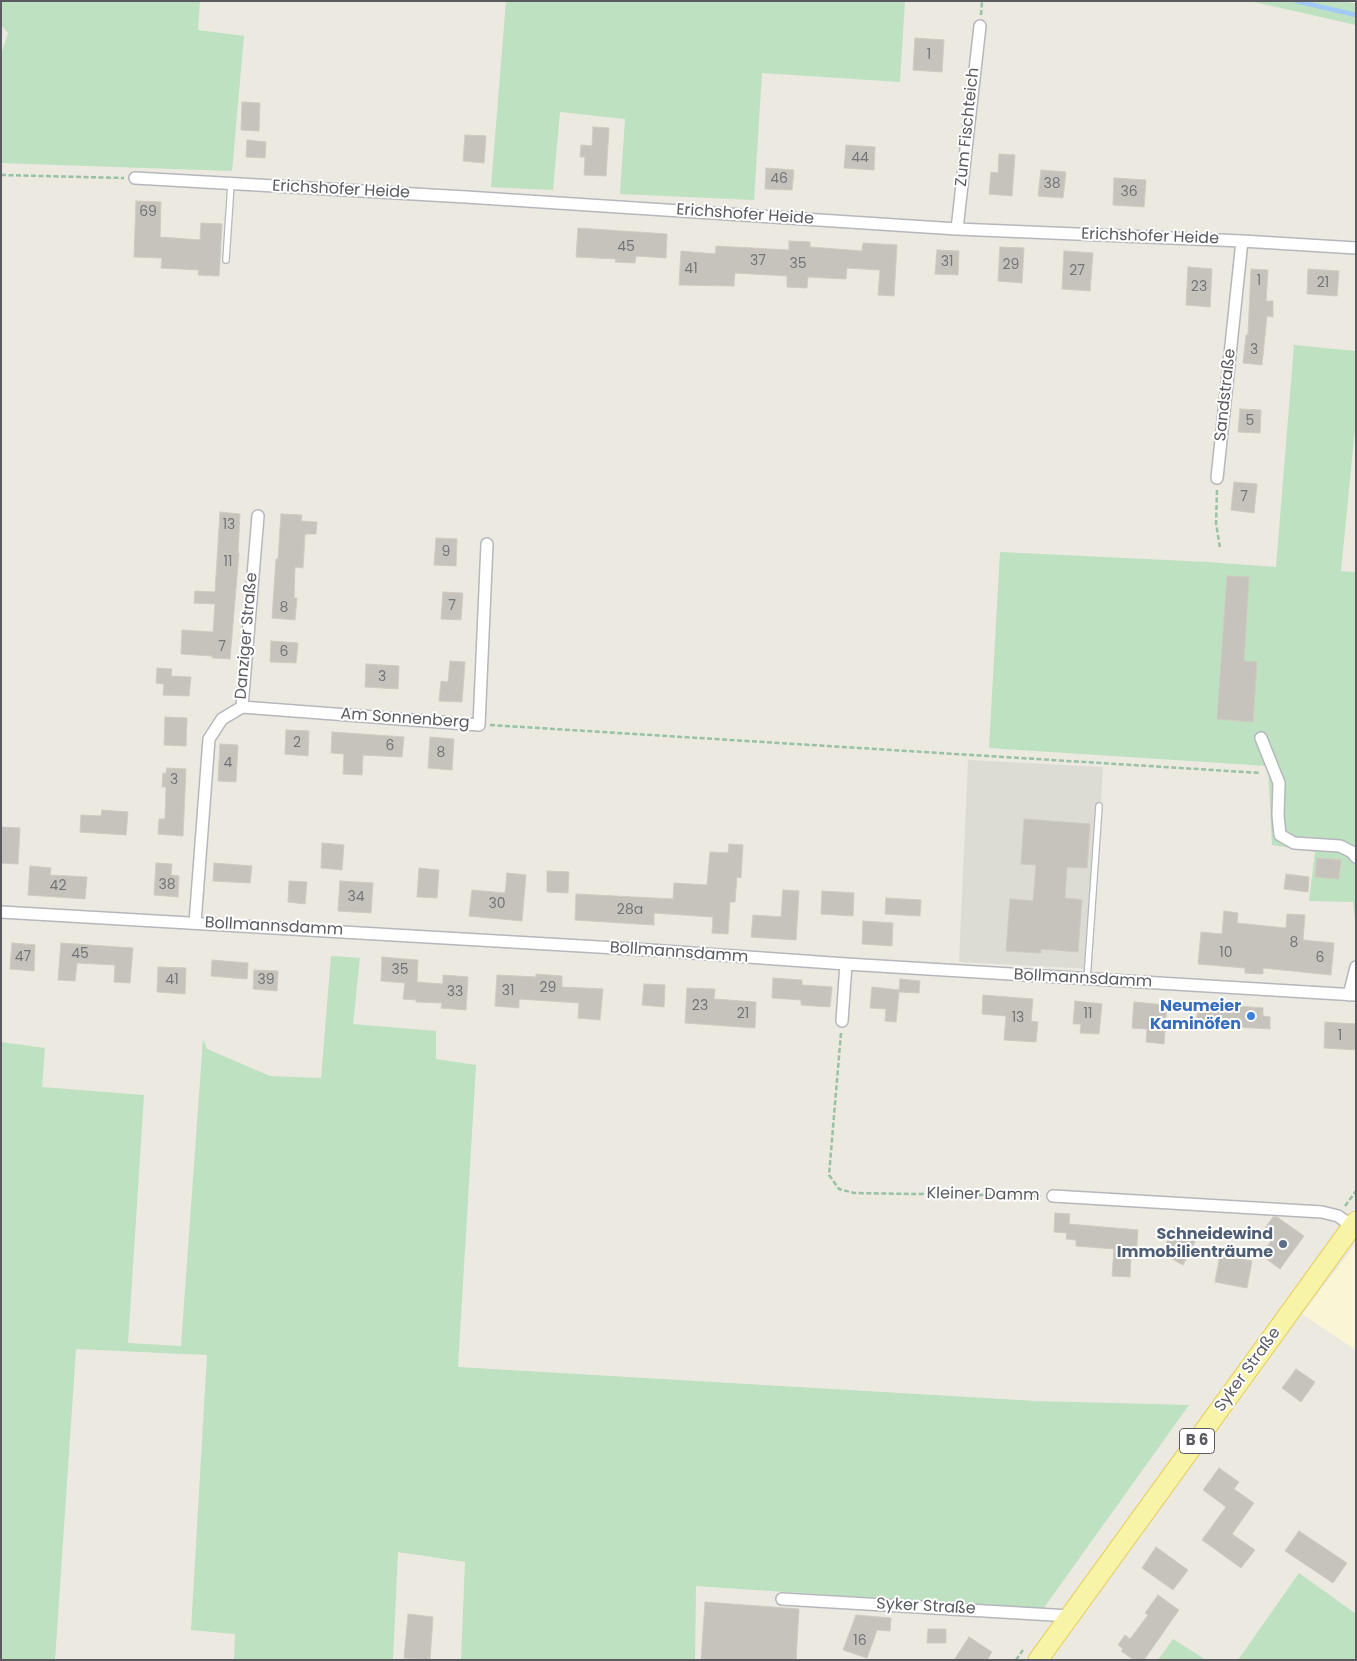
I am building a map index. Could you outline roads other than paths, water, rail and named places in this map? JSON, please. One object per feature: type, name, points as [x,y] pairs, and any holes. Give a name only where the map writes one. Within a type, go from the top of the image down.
[{"type":"main road","name":"Syker Straße","points":[[1038,1660],[1354,1224]]},
{"type":"street","name":"Zum Fischteich","points":[[957,229],[980,26]]},
{"type":"street","name":"Erichshofer Heide","points":[[135,178],[456,196],[957,229],[1242,241],[1356,248]]},
{"type":"street","name":"Sandstraße","points":[[1218,478],[1242,241]]},
{"type":"street","name":"Danziger Straße","points":[[195,922],[209,739],[222,718],[242,707],[258,516]]},
{"type":"street","name":"Am Sonnenberg","points":[[242,707],[479,724],[487,544]]},
{"type":"street","points":[[1261,738],[1279,783],[1278,815],[1280,835],[1294,843],[1340,846],[1352,852],[1356,857]]},
{"type":"street","name":"Bollmannsdamm","points":[[1,912],[195,922],[1353,995]]},
{"type":"street","points":[[842,1021],[846,964]]},
{"type":"street","points":[[1353,995],[1356,967]]},
{"type":"street","name":"Kleiner Damm","points":[[1053,1196],[1322,1212],[1338,1216],[1354,1224]]},
{"type":"street","name":"Syker Straße","points":[[782,1599],[1070,1616]]},
{"type":"lane","points":[[226,260],[231,184]]},
{"type":"lane","points":[[1087,979],[1099,806]]},
{"type":"waterway","points":[[1296,1],[1356,15]]},
{"type":"place","name":"Neumeier Kaminöfen","points":[[1251,1016]]},
{"type":"place","name":"Schneidewind Immobilienträume","points":[[1283,1244]]}]
